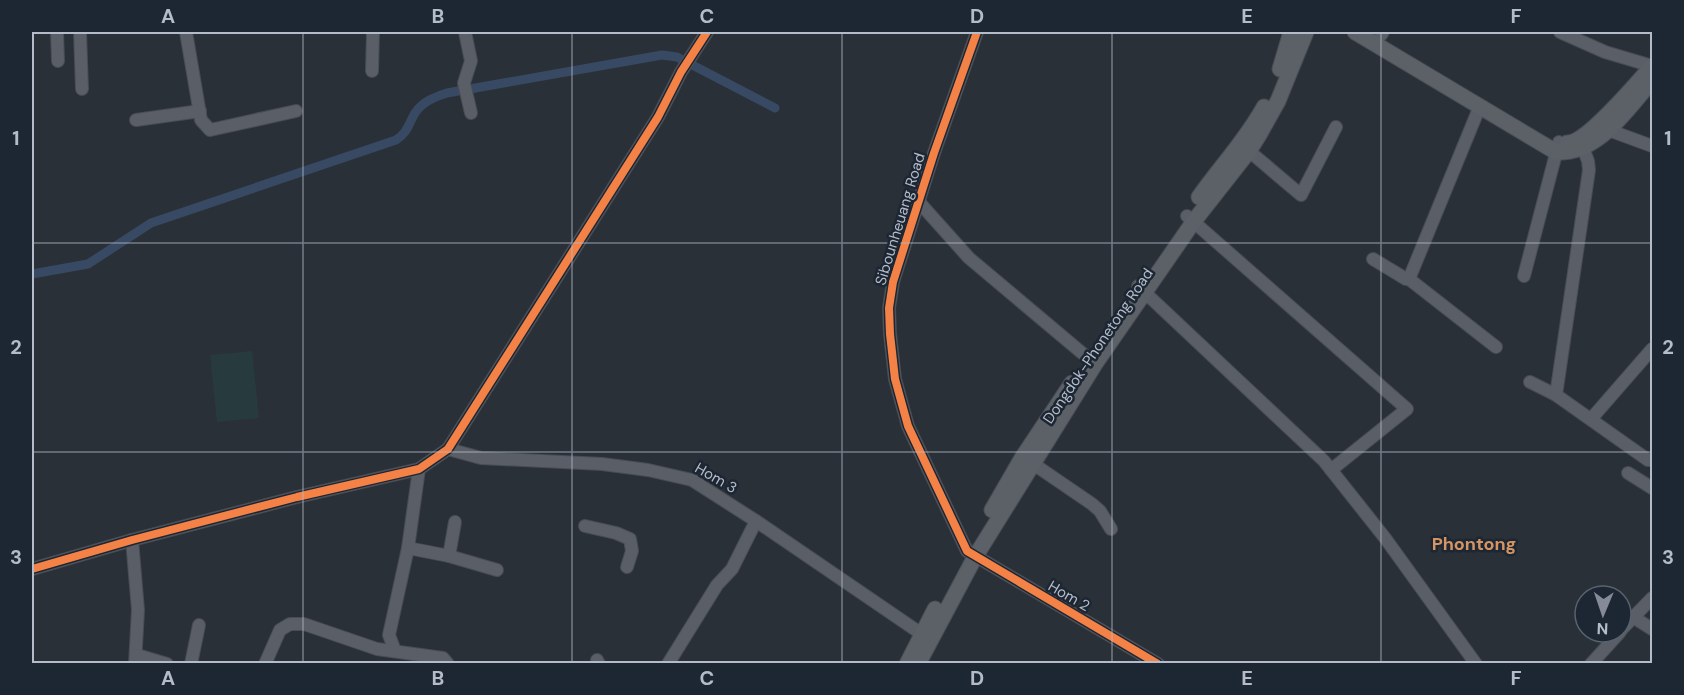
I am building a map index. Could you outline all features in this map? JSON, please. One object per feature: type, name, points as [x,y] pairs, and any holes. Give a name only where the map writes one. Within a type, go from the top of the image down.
[{"type":"main road","name":"Dongdok-Phonetong Road","points":[[1190,219],[1249,151],[1278,101],[1291,32]]},
{"type":"main road","points":[[1287,62],[1306,32]]},
{"type":"main road","points":[[1355,32],[1480,106],[1557,147],[1573,152],[1583,148],[1652,66]]},
{"type":"main road","points":[[1379,33],[1557,147],[1572,143],[1602,127],[1653,81]]},
{"type":"main road","name":"Dongdok-Phonetong Road","points":[[971,554],[1190,219],[1210,182],[1234,153],[1262,111],[1287,62]]},
{"type":"main road","name":"Dongdok-Phonetong Road","points":[[907,663],[925,637],[1022,458],[1088,358],[1142,290]]},
{"type":"main road","name":"Dongdok-Phonetong Road","points":[[918,663],[925,637]]},
{"type":"street","points":[[57,32],[58,61]]},
{"type":"street","points":[[80,32],[82,89]]},
{"type":"street","points":[[186,32],[201,120],[210,130],[296,111]]},
{"type":"street","points":[[372,71],[373,32]]},
{"type":"street","points":[[465,32],[471,61],[464,83],[466,100],[471,113]]},
{"type":"street","points":[[32,569],[297,497],[419,469],[448,449],[658,117],[681,72],[707,32]]},
{"type":"street","name":"Sibounheuang Road","points":[[971,554],[908,426],[895,379],[889,308],[894,282],[918,201],[978,32]]},
{"type":"street","points":[[1560,32],[1605,52],[1652,66]]},
{"type":"street","points":[[1409,279],[1480,106]]},
{"type":"street","points":[[136,120],[200,111]]},
{"type":"street","points":[[1249,151],[1300,195],[1336,127]]},
{"type":"street","points":[[1602,127],[1653,146]]},
{"type":"street","points":[[1524,276],[1557,147]]},
{"type":"street","points":[[1556,395],[1589,170],[1583,148]]},
{"type":"street","points":[[918,201],[969,258],[1088,358]]},
{"type":"street","points":[[1190,219],[1407,409],[1331,470]]},
{"type":"street","points":[[1373,259],[1409,279],[1496,347]]},
{"type":"street","points":[[1142,290],[1331,470],[1385,538],[1476,663]]},
{"type":"street","points":[[1591,419],[1653,349]]},
{"type":"street","points":[[1530,382],[1556,395],[1648,460]]},
{"type":"street","name":"Hom 3","points":[[448,449],[461,454],[491,459],[602,464],[683,477],[719,495],[925,637]]},
{"type":"street","points":[[1032,463],[1092,504],[1100,511],[1111,529]]},
{"type":"street","points":[[395,651],[389,635],[408,548],[419,469]]},
{"type":"street","points":[[1628,473],[1653,488]]},
{"type":"street","points":[[668,663],[717,585],[732,569],[756,521]]},
{"type":"street","points":[[449,556],[455,522]]},
{"type":"street","points":[[585,526],[616,533],[630,539],[632,551],[627,567]]},
{"type":"street","points":[[132,540],[138,610],[136,659],[167,663]]},
{"type":"street","points":[[408,548],[449,556],[497,570]]},
{"type":"street","name":"Hom 2","points":[[971,554],[1158,663]]},
{"type":"street","points":[[1653,598],[1633,617],[1653,629]]},
{"type":"street","points":[[265,663],[279,630],[290,624],[304,624],[377,649],[443,658],[448,663]]},
{"type":"street","points":[[191,663],[199,626]]},
{"type":"street","points":[[1591,663],[1608,644]]},
{"type":"green space","points":[[252,351],[259,418],[217,422],[210,355]]},
{"type":"waterway","points":[[32,274],[88,264],[151,223],[396,140],[425,102],[447,93],[662,55],[677,57],[775,108]]},
{"type":"cycle path","points":[[32,569],[297,497],[419,469],[448,449],[658,117],[681,72],[707,32]]},
{"type":"cycle path","points":[[977,32],[934,153],[893,282],[889,308],[890,334],[895,379],[908,426],[967,551],[1158,664]]},
{"type":"district","name":"Phontong","points":[[1474,544]]}]
